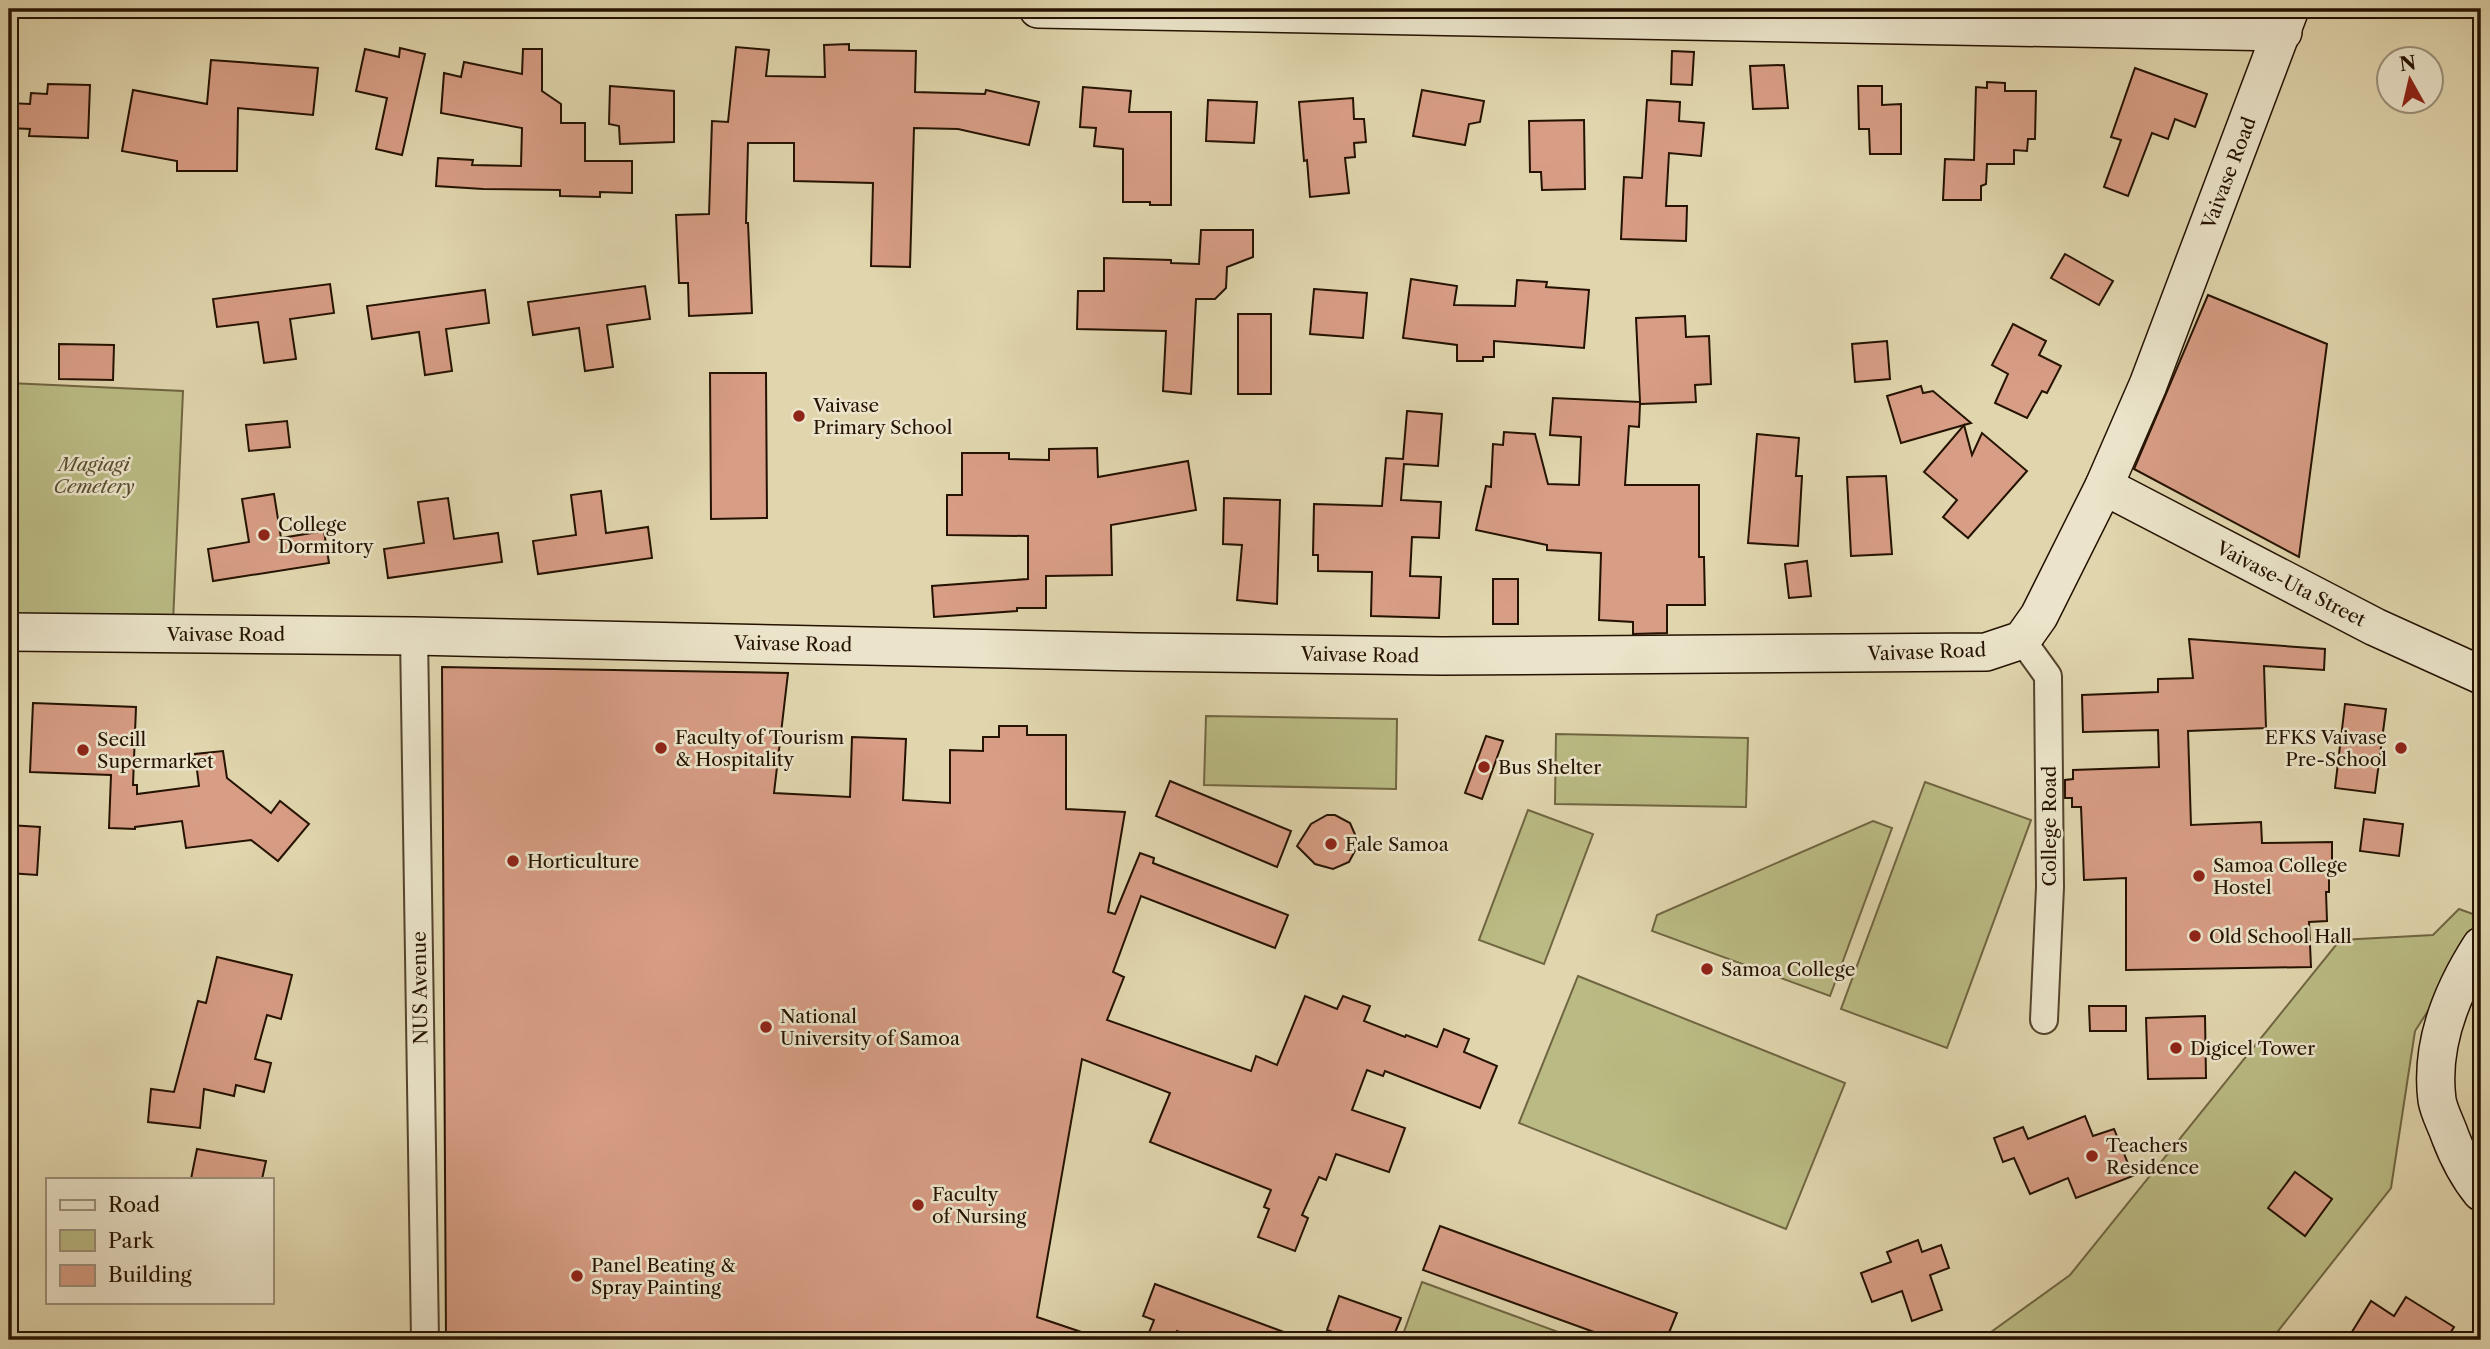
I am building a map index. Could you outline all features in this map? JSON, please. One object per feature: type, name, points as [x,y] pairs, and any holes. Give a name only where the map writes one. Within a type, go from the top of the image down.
[{"type":"main road","points":[[1038,9],[2286,20]]},
{"type":"main road","name":"Vaivase Road","points":[[9,632],[414,636],[1137,652],[1526,657],[1986,652],[2022,640],[2039,616],[2104,486],[2148,385],[2286,20]]},
{"type":"main road","name":"Vaivase-Uta Street","points":[[2104,486],[2375,627],[2481,675]]},
{"type":"main road","points":[[2481,946],[2463,974],[2444,1021],[2437,1069],[2437,1101],[2452,1143],[2459,1162],[2481,1192]]},
{"type":"street","name":"NUS Avenue","points":[[414,636],[425,1340]]},
{"type":"street","name":"College Road","points":[[2022,640],[2048,676],[2050,887],[2044,1020]]},
{"type":"green space","name":"Magiagi Cemetery","points":[[9,383],[183,391],[173,623],[9,621]]},
{"type":"green space","points":[[1206,716],[1397,719],[1396,789],[1204,785]]},
{"type":"green space","points":[[1556,734],[1748,738],[1746,807],[1555,804]]},
{"type":"green space","points":[[1925,782],[2031,820],[1947,1048],[1841,1009]]},
{"type":"green space","points":[[1528,810],[1593,834],[1544,964],[1479,940]]},
{"type":"green space","points":[[1873,821],[1892,828],[1830,996],[1652,931],[1657,915]]},
{"type":"green space","points":[[2459,909],[2481,917],[2481,929],[2415,1031],[2391,1188],[2271,1340],[1980,1340],[2070,1275],[2340,940],[2433,935]]},
{"type":"green space","points":[[1578,976],[1845,1083],[1786,1229],[1519,1123]]},
{"type":"green space","points":[[1422,1282],[1580,1340],[1401,1340]]},
{"type":"building","points":[[849,44],[849,50],[916,51],[915,92],[985,94],[986,90],[1039,102],[1029,145],[958,129],[914,128],[910,267],[871,266],[873,183],[794,181],[794,143],[748,143],[746,223],[752,313],[689,316],[688,283],[679,283],[676,215],[709,214],[712,121],[728,122],[736,47],[769,50],[766,76],[825,77],[824,45]]},
{"type":"building","points":[[400,48],[425,54],[402,155],[376,149],[387,98],[356,91],[365,49],[399,57]]},
{"type":"building","points":[[523,49],[542,49],[542,91],[561,104],[561,123],[585,123],[585,161],[632,161],[632,193],[600,192],[600,197],[560,196],[560,190],[436,186],[438,158],[473,160],[472,165],[521,166],[522,128],[441,113],[444,73],[461,77],[464,62],[522,74]]},
{"type":"building","points":[[1672,51],[1694,52],[1692,85],[1671,84]]},
{"type":"building","points":[[211,60],[318,68],[313,115],[238,108],[237,171],[177,171],[177,161],[122,151],[133,90],[207,104]]},
{"type":"building","points":[[1784,65],[1788,108],[1753,109],[1750,66]]},
{"type":"building","points":[[2135,68],[2207,94],[2195,127],[2175,119],[2168,139],[2152,133],[2128,196],[2104,187],[2121,140],[2111,137]]},
{"type":"building","points":[[1987,82],[2005,83],[2005,91],[2036,91],[2035,139],[2028,139],[2027,151],[2014,150],[2014,164],[1987,164],[1986,184],[1981,186],[1981,200],[1943,200],[1945,159],[1974,160],[1976,87],[1987,88]]},
{"type":"building","points":[[48,84],[90,85],[88,138],[29,136],[30,129],[9,128],[9,103],[30,104],[31,93],[47,94]]},
{"type":"building","points":[[610,86],[674,91],[674,142],[620,144],[619,126],[609,124]]},
{"type":"building","points":[[1858,86],[1882,86],[1882,105],[1901,104],[1901,154],[1870,154],[1869,129],[1859,129]]},
{"type":"building","points":[[1083,87],[1131,91],[1129,112],[1171,112],[1171,205],[1123,202],[1123,149],[1094,146],[1096,128],[1080,127]]},
{"type":"building","points":[[1422,90],[1484,101],[1480,122],[1469,124],[1465,145],[1413,136]]},
{"type":"building","points":[[1353,98],[1354,119],[1364,119],[1366,142],[1354,143],[1355,157],[1345,158],[1349,193],[1310,197],[1299,102]]},
{"type":"building","points":[[1208,100],[1257,102],[1254,143],[1206,141]]},
{"type":"building","points":[[1647,100],[1680,102],[1679,121],[1704,123],[1701,156],[1669,153],[1666,206],[1687,206],[1686,241],[1621,239],[1624,177],[1642,178]]},
{"type":"building","points":[[1584,120],[1585,189],[1542,190],[1541,172],[1530,172],[1529,121]]},
{"type":"building","points":[[1201,230],[1253,230],[1253,257],[1227,267],[1226,288],[1215,299],[1196,299],[1191,394],[1163,391],[1166,331],[1077,329],[1078,291],[1104,291],[1104,258],[1171,260],[1171,263],[1199,264]]},
{"type":"building","points":[[2065,254],[2113,281],[2099,305],[2051,278]]},
{"type":"building","points":[[1411,279],[1457,286],[1454,305],[1515,306],[1517,280],[1547,282],[1546,287],[1589,290],[1584,348],[1494,341],[1494,357],[1483,357],[1483,361],[1457,361],[1457,345],[1403,338]]},
{"type":"building","points":[[330,284],[334,313],[290,319],[296,359],[264,363],[258,322],[217,327],[213,299]]},
{"type":"building","points":[[645,286],[650,319],[607,325],[613,367],[585,371],[579,328],[533,335],[528,302]]},
{"type":"building","points":[[1314,289],[1367,293],[1363,338],[1310,334]]},
{"type":"building","points":[[485,290],[489,323],[446,329],[452,371],[425,375],[419,332],[372,339],[367,306]]},
{"type":"building","points":[[2208,295],[2327,344],[2299,557],[2134,469]]},
{"type":"building","points":[[1238,314],[1271,314],[1271,394],[1238,394]]},
{"type":"building","points":[[1685,316],[1686,337],[1709,336],[1711,384],[1695,385],[1696,402],[1640,404],[1639,427],[1629,426],[1625,485],[1699,485],[1699,557],[1704,557],[1705,605],[1667,605],[1667,633],[1633,634],[1633,622],[1599,620],[1601,553],[1547,550],[1547,545],[1476,530],[1486,486],[1491,487],[1493,444],[1503,445],[1504,432],[1535,434],[1548,484],[1579,485],[1581,437],[1550,435],[1553,398],[1640,402],[1636,318]]},
{"type":"building","points":[[2013,324],[2046,341],[2039,355],[2061,366],[2047,393],[2042,391],[2027,418],[1995,403],[2008,374],[1992,365]]},
{"type":"building","points":[[1887,341],[1890,379],[1855,382],[1852,344]]},
{"type":"building","points":[[59,344],[114,345],[113,380],[59,379]]},
{"type":"building","name":"Vaivase Primary School","points":[[710,373],[766,373],[767,518],[711,519]]},
{"type":"building","points":[[1921,386],[1923,393],[1933,391],[1971,423],[1901,443],[1887,396]]},
{"type":"building","points":[[1407,411],[1442,414],[1438,466],[1404,464],[1401,500],[1441,502],[1439,538],[1412,537],[1410,576],[1441,577],[1439,618],[1371,616],[1372,572],[1318,571],[1318,555],[1313,555],[1314,504],[1382,506],[1386,458],[1403,459]]},
{"type":"building","points":[[287,421],[290,447],[249,451],[246,425]]},
{"type":"building","points":[[1964,425],[1972,455],[1982,433],[2027,471],[1968,538],[1943,517],[1957,500],[1924,472]]},
{"type":"building","points":[[1757,434],[1799,438],[1796,476],[1802,476],[1798,546],[1748,543]]},
{"type":"building","points":[[1097,448],[1098,477],[1188,461],[1196,510],[1111,525],[1112,575],[1046,576],[1046,608],[1017,608],[1017,611],[934,617],[932,586],[1028,579],[1028,536],[947,535],[947,495],[962,495],[962,453],[1009,453],[1009,459],[1049,460],[1049,449]]},
{"type":"building","points":[[1886,476],[1892,554],[1851,556],[1847,477]]},
{"type":"building","points":[[601,491],[606,533],[648,527],[652,558],[538,574],[533,541],[576,535],[571,495]]},
{"type":"building","name":"College Dormitory","points":[[274,494],[281,538],[324,531],[329,563],[213,581],[208,549],[249,542],[242,499]]},
{"type":"building","name":"College Dormitory","points":[[448,498],[454,539],[498,533],[502,562],[388,578],[384,549],[424,543],[418,502]]},
{"type":"building","points":[[1224,498],[1280,500],[1277,604],[1237,600],[1242,545],[1223,544]]},
{"type":"building","points":[[1807,561],[1811,596],[1789,598],[1785,564]]},
{"type":"building","points":[[1493,579],[1518,579],[1518,624],[1493,624]]},
{"type":"building","points":[[2189,639],[2325,649],[2324,670],[2264,666],[2266,728],[2188,731],[2191,825],[2261,822],[2262,843],[2332,842],[2332,873],[2329,874],[2329,892],[2326,892],[2327,921],[2309,922],[2311,967],[2126,970],[2126,878],[2084,880],[2081,807],[2072,807],[2072,798],[2065,798],[2065,780],[2073,779],[2073,770],[2159,767],[2158,730],[2083,732],[2082,695],[2158,692],[2158,679],[2193,678]]},
{"type":"building","name":"National University of Samoa","points":[[442,667],[788,673],[774,793],[850,797],[852,737],[906,739],[903,800],[950,803],[950,750],[983,751],[983,737],[999,737],[999,726],[1027,726],[1027,735],[1066,735],[1066,809],[1125,812],[1108,912],[1115,914],[1140,853],[1154,858],[1153,863],[1288,915],[1275,948],[1141,896],[1113,972],[1124,977],[1107,1020],[1251,1071],[1256,1056],[1277,1065],[1305,996],[1337,1009],[1343,996],[1370,1006],[1364,1021],[1437,1047],[1444,1029],[1469,1039],[1464,1052],[1497,1066],[1480,1108],[1385,1071],[1383,1076],[1367,1070],[1352,1110],[1405,1128],[1389,1172],[1336,1154],[1326,1180],[1319,1177],[1302,1215],[1308,1218],[1295,1251],[1258,1237],[1269,1209],[1264,1207],[1271,1190],[1150,1142],[1170,1093],[1082,1059],[1037,1317],[1096,1337],[1095,1340],[446,1340]]},
{"type":"building","points":[[33,703],[136,707],[133,785],[137,785],[137,794],[199,786],[195,754],[223,751],[227,778],[271,813],[280,801],[309,824],[278,861],[251,840],[186,848],[182,821],[135,829],[109,828],[111,775],[30,772]]},
{"type":"building","points":[[2345,704],[2386,709],[2375,793],[2335,788]]},
{"type":"building","name":"Bus Shelter","points":[[1486,736],[1503,741],[1482,799],[1465,793]]},
{"type":"building","points":[[1170,781],[1291,831],[1277,867],[1156,816]]},
{"type":"building","name":"Fale Samoa","points":[[1327,815],[1335,815],[1350,823],[1357,839],[1357,847],[1349,862],[1333,869],[1315,864],[1297,846],[1311,824]]},
{"type":"building","points":[[2364,819],[2403,824],[2399,856],[2360,851]]},
{"type":"building","points":[[9,825],[40,827],[37,875],[9,873]]},
{"type":"building","points":[[217,957],[292,975],[281,1019],[267,1015],[255,1059],[271,1063],[264,1092],[236,1085],[234,1096],[204,1089],[200,1128],[148,1122],[151,1089],[174,1092],[198,1001],[206,1003]]},
{"type":"building","points":[[2089,1006],[2126,1006],[2126,1031],[2090,1031]]},
{"type":"building","name":"Digicel Tower","points":[[2205,1016],[2206,1078],[2148,1079],[2146,1018]]},
{"type":"building","points":[[2085,1116],[2093,1136],[2114,1129],[2133,1176],[2076,1198],[2068,1178],[2030,1194],[2014,1158],[2003,1162],[1994,1138],[2023,1127],[2028,1139]]},
{"type":"building","points":[[197,1149],[266,1161],[262,1178],[191,1178]]},
{"type":"building","points":[[2295,1172],[2332,1199],[2305,1236],[2268,1208]]},
{"type":"building","points":[[1440,1226],[1677,1313],[1666,1340],[1616,1340],[1423,1270]]},
{"type":"building","points":[[1918,1240],[1922,1252],[1941,1245],[1949,1268],[1930,1275],[1942,1310],[1912,1321],[1902,1291],[1872,1302],[1861,1273],[1891,1262],[1887,1252]]},
{"type":"building","points":[[1155,1284],[1300,1340],[1202,1340],[1177,1331],[1176,1340],[1146,1340],[1154,1320],[1143,1316]]},
{"type":"building","points":[[1339,1296],[1401,1318],[1392,1340],[1354,1340],[1327,1330]]},
{"type":"building","points":[[2406,1297],[2454,1327],[2446,1340],[2347,1340],[2371,1301],[2394,1316]]},
{"type":"place","name":"Vaivase Primary School","points":[[799,416]]},
{"type":"place","name":"College Dormitory","points":[[264,535]]},
{"type":"place","name":"Faculty of Tourism & Hospitality","points":[[661,748]]},
{"type":"place","name":"EFKS Vaivase Pre-School","points":[[2401,748]]},
{"type":"place","name":"Secill Supermarket","points":[[83,750]]},
{"type":"place","name":"Bus Shelter","points":[[1484,767]]},
{"type":"place","name":"Fale Samoa","points":[[1331,844]]},
{"type":"place","name":"Horticulture","points":[[513,861]]},
{"type":"place","name":"Samoa College Hostel","points":[[2199,876]]},
{"type":"place","name":"Old School Hall","points":[[2195,936]]},
{"type":"place","name":"Samoa College","points":[[1707,969]]},
{"type":"place","name":"National University of Samoa","points":[[766,1027]]},
{"type":"place","name":"Digicel Tower","points":[[2176,1048]]},
{"type":"place","name":"Teachers Residence","points":[[2092,1156]]},
{"type":"place","name":"Faculty of Nursing","points":[[918,1205]]},
{"type":"place","name":"Panel Beating & Spray Painting","points":[[577,1276]]}]
